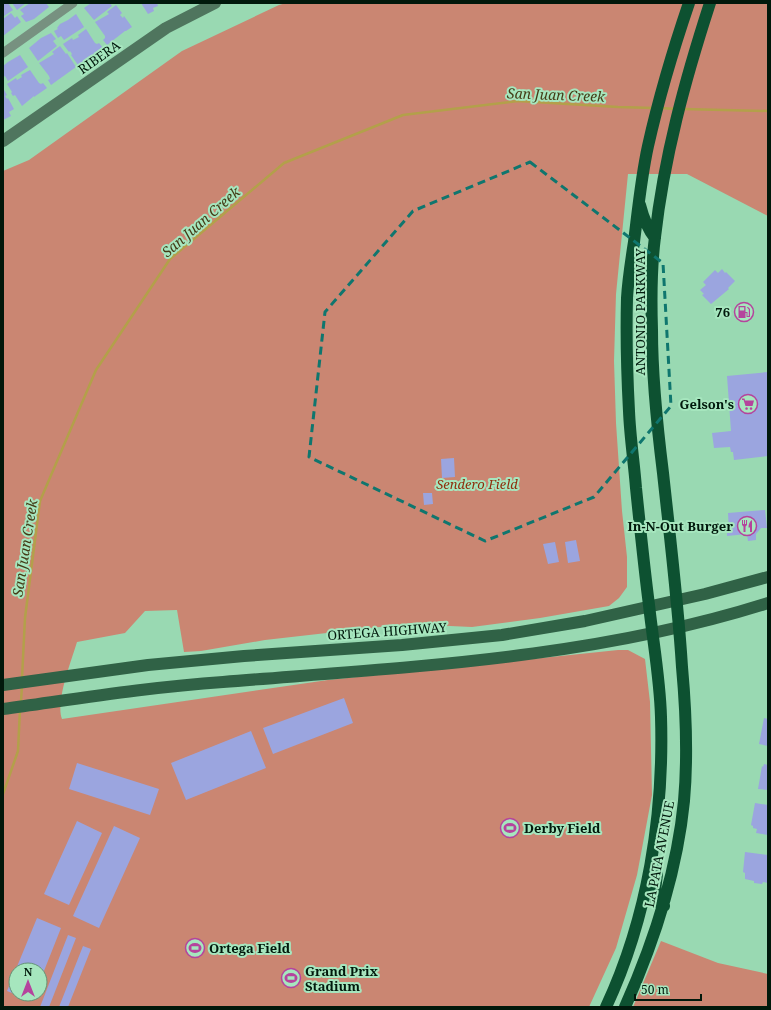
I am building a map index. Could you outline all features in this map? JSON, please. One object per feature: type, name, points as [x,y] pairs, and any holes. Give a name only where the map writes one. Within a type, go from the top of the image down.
[{"type":"highway","name":"ANTONIO PARKWAY","points":[[653,633],[629,415],[627,368],[628,296],[639,198],[648,148],[660,96],[689,3]]},
{"type":"highway","name":"ANTONIO PARKWAY","points":[[679,627],[653,371],[652,296],[655,238],[660,199],[669,151],[681,100],[710,3]]},
{"type":"highway","points":[[639,198],[645,221],[655,238]]},
{"type":"highway","name":"LA PATA AVENUE","points":[[625,1007],[640,972],[664,906],[679,835],[684,800],[686,719],[679,627]]},
{"type":"highway","name":"LA PATA AVENUE","points":[[606,1007],[615,988],[641,908],[651,861],[659,799],[661,766],[660,710],[653,633]]},
{"type":"highway","points":[[651,861],[657,874],[655,891],[656,902],[664,906]]},
{"type":"main road","name":"ORTEGA HIGHWAY","points":[[3,685],[177,662],[416,644],[502,635],[585,621],[649,607],[705,594],[768,576]]},
{"type":"main road","points":[[3,709],[144,690],[220,682],[384,670],[476,661],[653,633],[706,621],[768,603]]},
{"type":"street","points":[[3,53],[74,3]]},
{"type":"street","name":"RIBERA","points":[[3,141],[166,28],[215,3]]},
{"type":"highlighted area","points":[[530,162],[663,263],[671,406],[594,497],[485,541],[309,457],[325,312],[413,211]]},
{"type":"green space","name":"Sendero Field","points":[[286,3],[768,3],[768,216],[687,174],[628,174],[616,294],[614,361],[616,423],[622,511],[627,557],[627,587],[619,598],[609,606],[540,618],[472,627],[406,624],[265,640],[201,651],[184,652],[177,610],[145,611],[125,633],[77,642],[62,692],[60,712],[62,719],[328,680],[618,650],[628,650],[645,659],[650,702],[652,795],[637,875],[616,948],[589,1007],[3,1007],[3,171],[29,160],[182,51]]},
{"type":"green space","points":[[661,941],[718,963],[768,974],[768,1007],[633,1007]]},
{"type":"building","points":[[3,3],[8,3],[13,10],[4,16],[3,14]]},
{"type":"building","points":[[12,3],[26,3],[17,10]]},
{"type":"building","points":[[30,3],[46,3],[49,7],[34,19],[26,22],[21,16],[24,14],[20,10]]},
{"type":"building","points":[[91,3],[110,3],[112,6],[94,20],[84,8]]},
{"type":"building","points":[[141,3],[157,3],[158,6],[153,8],[154,11],[148,14]]},
{"type":"building","points":[[116,5],[122,13],[120,15],[123,18],[124,16],[132,27],[107,45],[103,40],[105,36],[95,22],[109,14],[107,12]]},
{"type":"building","points":[[11,13],[15,18],[17,16],[21,22],[3,36],[3,19]]},
{"type":"building","points":[[76,14],[84,27],[64,40],[61,36],[58,38],[54,31],[58,29],[57,28],[60,24]]},
{"type":"building","points":[[86,29],[95,43],[99,43],[103,48],[78,65],[70,51],[69,52],[63,44],[72,38],[73,40],[79,37],[78,35]]},
{"type":"building","points":[[51,33],[56,39],[53,41],[57,46],[38,61],[29,48],[41,38]]},
{"type":"building","points":[[60,46],[66,54],[67,53],[76,67],[51,85],[48,80],[50,79],[49,76],[39,63],[54,54],[52,52]]},
{"type":"building","points":[[20,55],[28,67],[8,81],[5,76],[3,77],[3,66]]},
{"type":"building","points":[[30,70],[39,83],[43,83],[47,88],[22,106],[15,95],[13,96],[7,84],[16,78],[17,80],[22,77],[21,75]]},
{"type":"building","points":[[3,88],[7,95],[5,96],[7,99],[8,98],[14,109],[9,112],[11,116],[3,120]]},
{"type":"building","points":[[722,269],[735,281],[728,288],[729,289],[711,304],[702,295],[704,294],[700,290],[706,285],[703,282],[715,270],[718,273]]},
{"type":"building","name":"Gelson's","points":[[768,372],[768,456],[734,460],[733,452],[731,452],[730,447],[714,448],[712,433],[731,431],[727,376]]},
{"type":"building","points":[[454,458],[455,477],[442,478],[441,459]]},
{"type":"building","points":[[423,493],[432,493],[433,504],[424,505]]},
{"type":"building","name":"In-N-Out Burger","points":[[765,510],[767,528],[761,528],[756,534],[756,540],[748,541],[747,534],[727,536],[727,531],[729,531],[728,513]]},
{"type":"building","points":[[576,540],[580,561],[568,563],[565,542]]},
{"type":"building","points":[[555,542],[559,562],[548,564],[543,544]]},
{"type":"building","points":[[344,698],[353,723],[273,754],[263,728]]},
{"type":"building","points":[[764,718],[768,719],[768,746],[759,744]]},
{"type":"building","points":[[251,731],[266,768],[186,800],[171,763]]},
{"type":"building","points":[[77,763],[159,789],[150,815],[69,789]]},
{"type":"building","points":[[764,764],[768,765],[768,790],[758,789],[762,766],[763,767]]},
{"type":"building","points":[[755,803],[768,805],[768,835],[756,833],[757,829],[753,828],[751,825]]},
{"type":"building","points":[[77,821],[102,833],[69,905],[44,894]]},
{"type":"building","points":[[114,826],[140,838],[99,928],[73,916]]},
{"type":"building","points":[[745,852],[768,855],[768,883],[754,883],[754,881],[745,879],[745,873],[743,872]]},
{"type":"building","points":[[37,918],[61,928],[48,962],[19,962]]},
{"type":"building","points":[[68,935],[76,938],[49,1007],[40,1007],[42,1002],[48,1002],[48,986]]},
{"type":"building","points":[[83,946],[91,949],[68,1007],[59,1007]]},
{"type":"waterway","name":"San Juan Creek","points":[[22,678],[25,618],[40,501],[96,370],[170,259],[284,163],[403,115],[518,101],[654,108]]},
{"type":"waterway","name":"San Juan Creek","points":[[661,108],[676,109]]},
{"type":"waterway","name":"San Juan Creek","points":[[683,109],[768,111]]},
{"type":"waterway","name":"San Juan Creek","points":[[21,702],[22,685]]},
{"type":"waterway","name":"San Juan Creek","points":[[3,794],[18,751],[20,709]]},
{"type":"place","name":"76","points":[[744,312]]},
{"type":"place","name":"Gelson's","points":[[748,404]]},
{"type":"place","name":"In-N-Out Burger","points":[[747,526]]},
{"type":"place","name":"Derby Field","points":[[510,828]]},
{"type":"place","name":"Ortega Field","points":[[195,948]]},
{"type":"place","name":"Grand Prix Stadium","points":[[291,978]]}]
